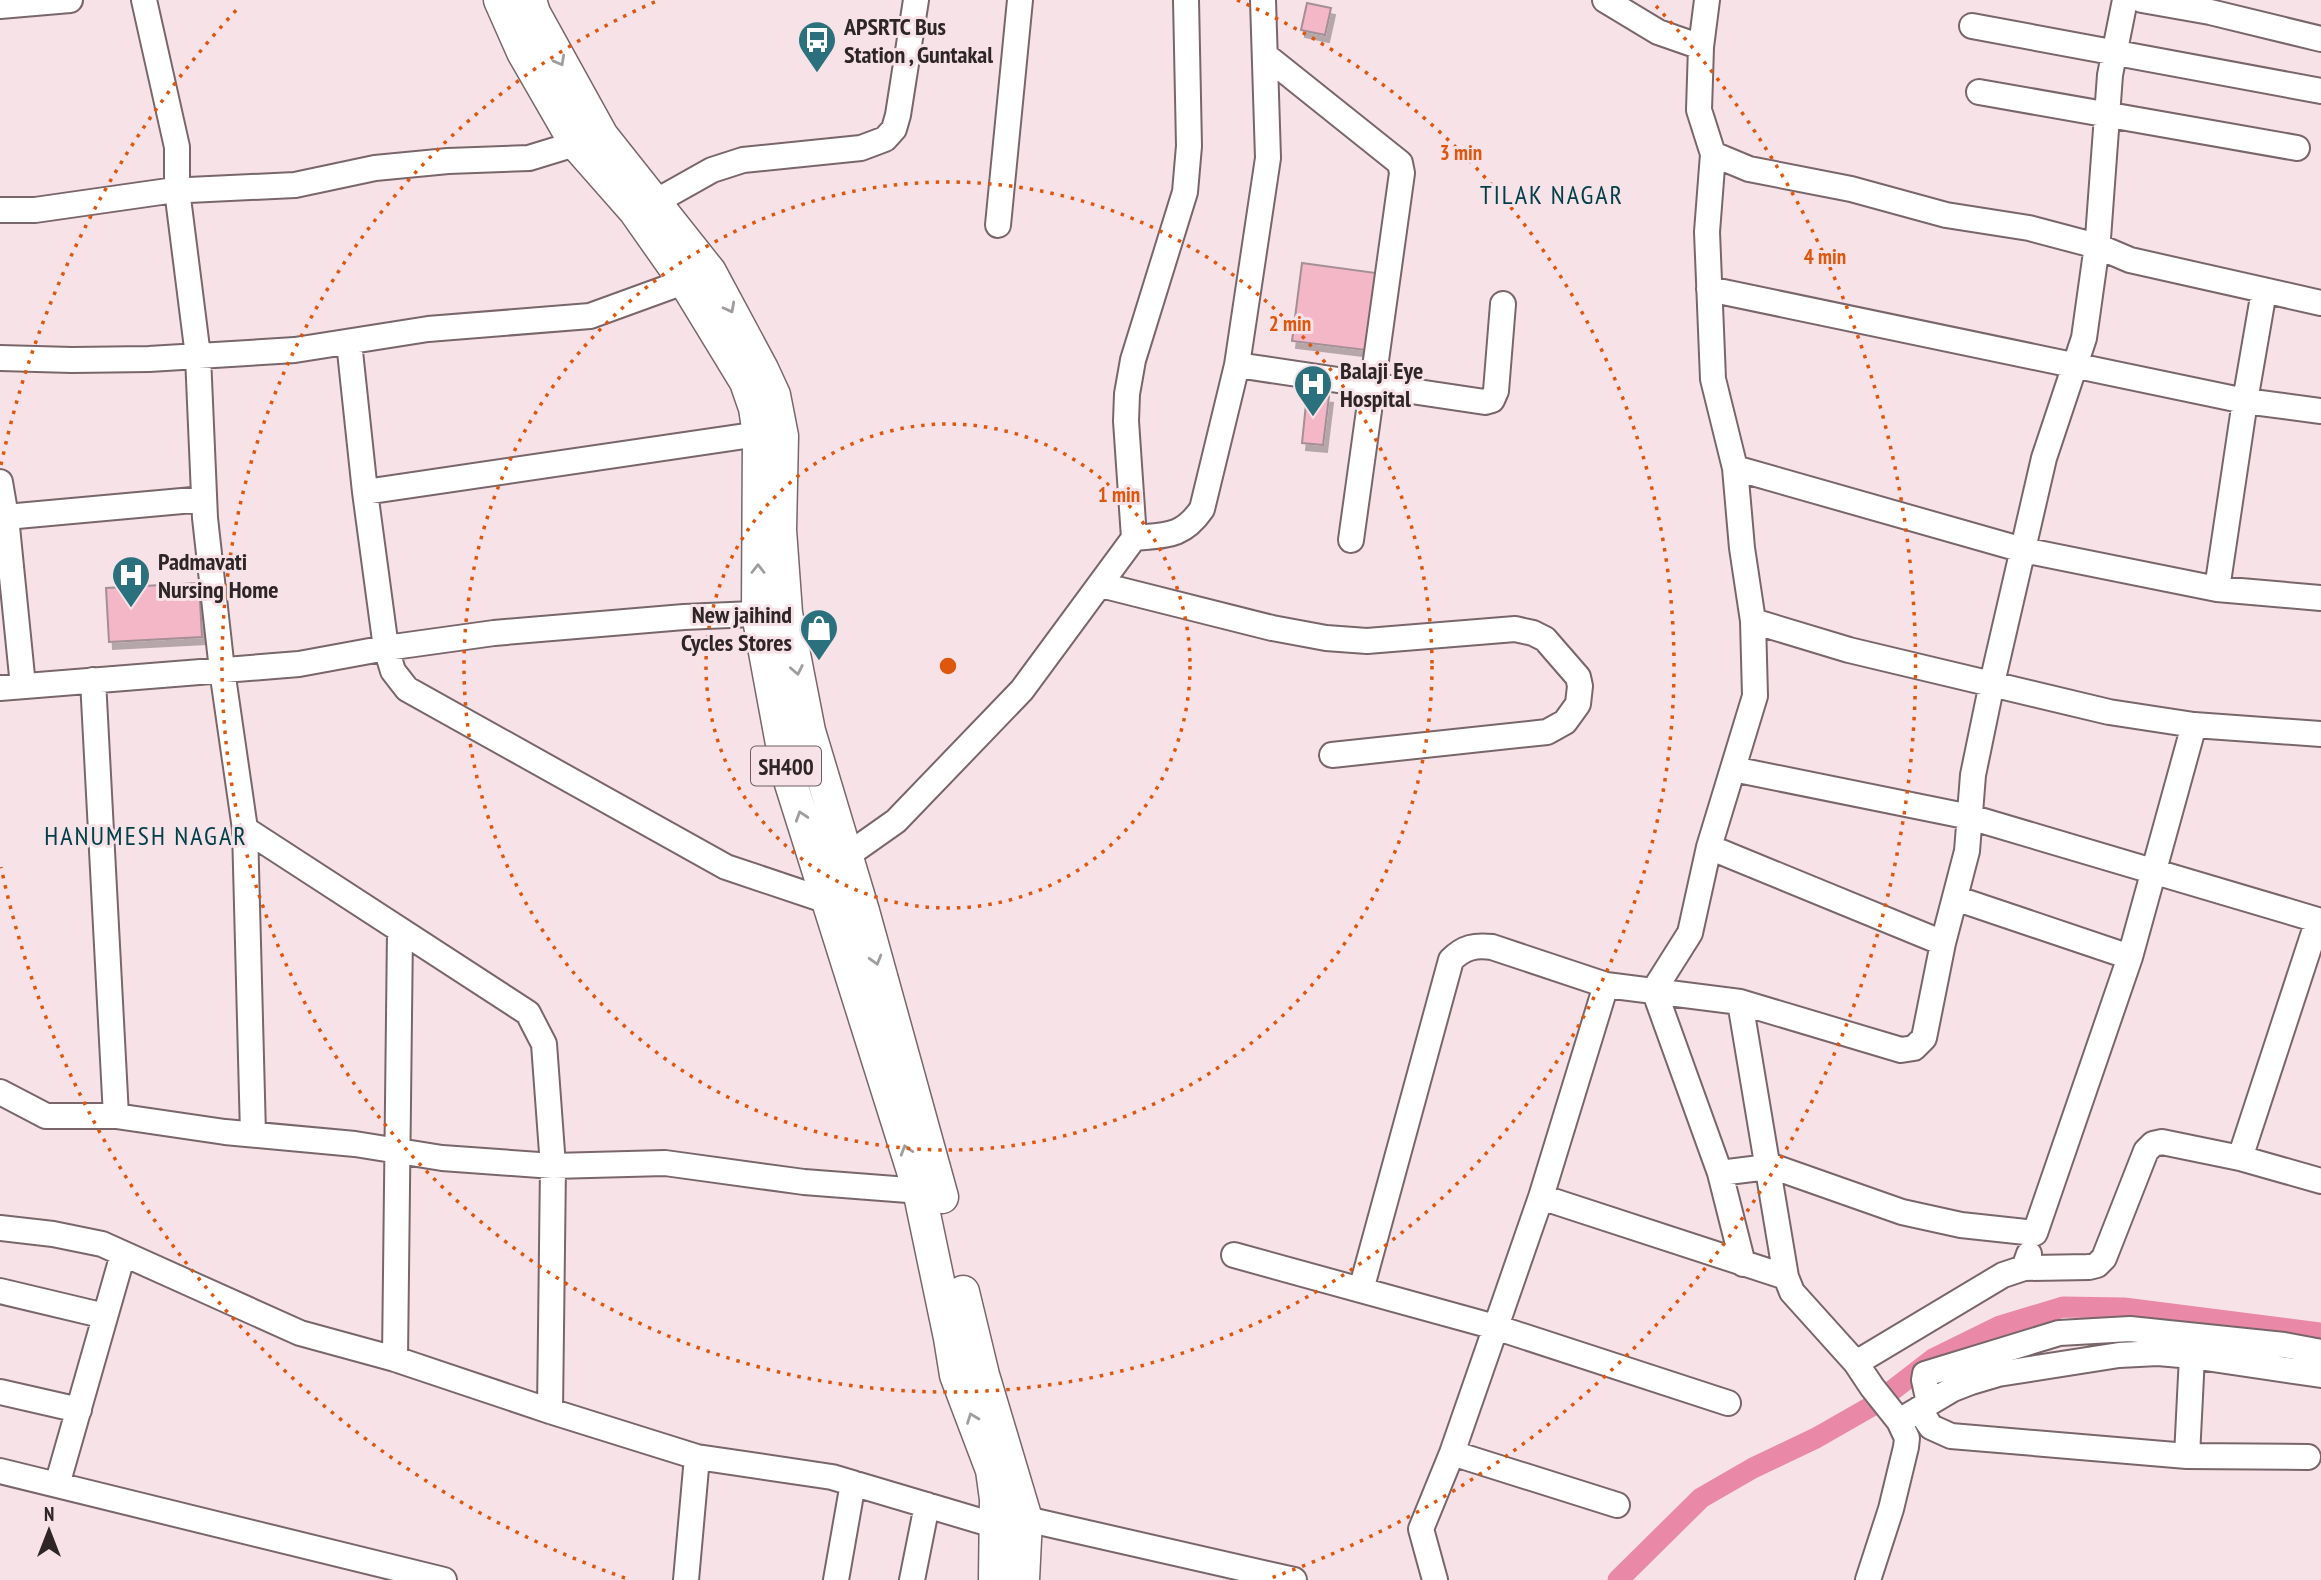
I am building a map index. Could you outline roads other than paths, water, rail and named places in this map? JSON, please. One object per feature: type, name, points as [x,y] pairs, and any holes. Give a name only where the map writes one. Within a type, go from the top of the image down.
[{"type":"main road","name":"SH400","points":[[500,0],[523,52],[589,140],[645,206],[697,277],[762,369],[774,395],[782,436],[780,530],[772,613]]},
{"type":"main road","name":"SH400","points":[[530,0],[589,140]]},
{"type":"main road","name":"SH400","points":[[697,277],[746,382],[755,408],[772,613],[809,731],[832,863],[828,902],[930,1191]]},
{"type":"main road","name":"SH400","points":[[832,863],[863,911],[930,1191],[972,1336],[1023,1580]]},
{"type":"main road","name":"SH400","points":[[995,1580],[1011,1523]]},
{"type":"street","points":[[0,6],[70,0]]},
{"type":"street","points":[[144,0],[177,147],[177,190],[198,356],[204,499],[222,670],[245,829],[253,1134]]},
{"type":"street","points":[[645,206],[712,170],[743,160],[861,148],[885,139],[894,128],[898,116],[916,0]]},
{"type":"street","points":[[998,225],[1020,0]]},
{"type":"street","points":[[832,863],[896,821],[1022,690],[1134,538],[1126,421],[1127,394],[1133,360],[1185,192],[1189,146],[1185,0]]},
{"type":"street","points":[[1134,538],[1175,534],[1194,521],[1202,509],[1237,365],[1268,158],[1263,0]]},
{"type":"street","points":[[1605,0],[1658,32],[1701,47]]},
{"type":"street","points":[[1654,990],[1690,933],[1709,847],[1755,696],[1753,621],[1742,548],[1735,468],[1713,379],[1707,232],[1713,154],[1699,110],[1701,47],[1707,0]]},
{"type":"street","points":[[1361,1290],[1451,960],[1460,950],[1476,946],[1492,947],[1606,985],[1740,1002],[1901,1050],[1914,1048],[1924,1038],[1943,943],[1968,851],[1973,775],[1992,683],[2044,457],[2084,338],[2097,246],[2107,113],[2125,0]]},
{"type":"street","points":[[2142,0],[2210,12],[2321,39]]},
{"type":"street","points":[[1972,26],[2321,91]]},
{"type":"street","points":[[1266,56],[1400,163],[1402,173],[1351,540]]},
{"type":"street","points":[[1979,92],[2297,148]]},
{"type":"street","points":[[0,210],[35,210],[177,190],[295,186],[375,168],[449,161],[529,158],[589,140]]},
{"type":"street","points":[[1713,154],[1749,169],[1851,189],[1946,215],[2029,228],[2097,246],[2130,260],[2321,303]]},
{"type":"street","points":[[0,358],[72,360],[295,350],[428,329],[590,316],[697,277]]},
{"type":"street","points":[[1709,289],[2245,401],[2321,411]]},
{"type":"street","points":[[2217,589],[2264,291]]},
{"type":"street","points":[[1237,365],[1485,402],[1492,400],[1496,391],[1503,304]]},
{"type":"street","points":[[349,342],[365,492],[386,648],[393,671],[407,689],[726,867],[828,902],[863,911]]},
{"type":"street","points":[[365,492],[759,434]]},
{"type":"street","points":[[1735,468],[2023,550],[2217,589],[2321,598]]},
{"type":"street","points":[[0,482],[6,517],[12,687],[299,664],[386,648],[494,633],[684,617],[772,613]]},
{"type":"street","points":[[6,517],[204,499]]},
{"type":"street","points":[[1101,585],[1272,628],[1326,638],[1367,641],[1515,629],[1545,639],[1578,677],[1578,704],[1565,722],[1547,732],[1332,755]]},
{"type":"street","points":[[1753,621],[1849,650],[2109,712],[2194,725],[2321,734]]},
{"type":"street","points":[[93,680],[116,1116]]},
{"type":"street","points":[[2024,1268],[2130,957],[2194,725]]},
{"type":"street","points":[[1733,769],[1970,817],[2319,921],[2239,1158]]},
{"type":"street","points":[[245,829],[528,1013],[544,1044],[553,1166],[550,1411]]},
{"type":"street","points":[[1709,847],[1943,943]]},
{"type":"street","points":[[1955,898],[2130,957]]},
{"type":"street","points":[[394,1359],[400,931]]},
{"type":"street","points":[[1435,1580],[1421,1529],[1452,1452],[1541,1197],[1606,985]]},
{"type":"street","points":[[1654,990],[1720,1173],[1744,1264]]},
{"type":"street","points":[[1740,1002],[1786,1277],[1792,1292],[1856,1363],[1872,1387],[1931,1427],[1951,1436],[2187,1456],[2308,1457]]},
{"type":"street","points":[[0,1092],[46,1116],[116,1116],[355,1144],[442,1158],[553,1166],[665,1163],[804,1182],[930,1191]]},
{"type":"street","points":[[1856,1363],[2003,1275],[2024,1268],[2097,1265],[2104,1258],[2146,1151],[2153,1144],[2162,1142],[2239,1158],[2321,1181]]},
{"type":"street","points":[[1720,1173],[1768,1167],[1785,1170],[1902,1212],[1961,1225],[2035,1233]]},
{"type":"street","points":[[1541,1197],[1786,1277]]},
{"type":"street","points":[[0,1228],[102,1244],[300,1333],[394,1359],[697,1457],[813,1473],[927,1505],[1294,1580]]},
{"type":"street","points":[[57,1485],[123,1254]]},
{"type":"street","points":[[1234,1255],[1495,1327],[1728,1403]]},
{"type":"street","points":[[0,1291],[105,1316]]},
{"type":"street","points":[[1868,1580],[1891,1509],[1906,1447],[1905,1432],[1910,1412],[1925,1374],[2059,1333],[2130,1329],[2284,1345],[2321,1352]]},
{"type":"street","points":[[1910,1412],[1953,1389],[1998,1374],[2119,1355],[2158,1353],[2192,1356],[2321,1376]]},
{"type":"street","points":[[2187,1456],[2192,1356]]},
{"type":"street","points":[[0,1392],[79,1410]]},
{"type":"street","points":[[1452,1452],[1617,1505]]},
{"type":"street","points":[[686,1580],[697,1457]]},
{"type":"street","points":[[0,1471],[444,1580]]},
{"type":"street","points":[[836,1580],[853,1483]]},
{"type":"street","points":[[912,1580],[927,1505]]},
{"type":"waterway","points":[[1618,1580],[1701,1498],[1872,1406],[1933,1359],[2000,1326],[2063,1307],[2124,1308],[2321,1333]]},
{"type":"place","name":"APSRTC Bus Station , Guntakal","points":[[817,74]]},
{"type":"place","name":"Balaji Eye Hospital","points":[[1313,418]]},
{"type":"place","name":"Padmavati Nursing Home","points":[[131,609]]},
{"type":"place","name":"New jaihind Cycles Stores","points":[[819,662]]},
{"type":"district","name":"TILAK NAGAR","points":[[1552,194]]},
{"type":"district","name":"HANUMESH NAGAR","points":[[146,835]]}]
